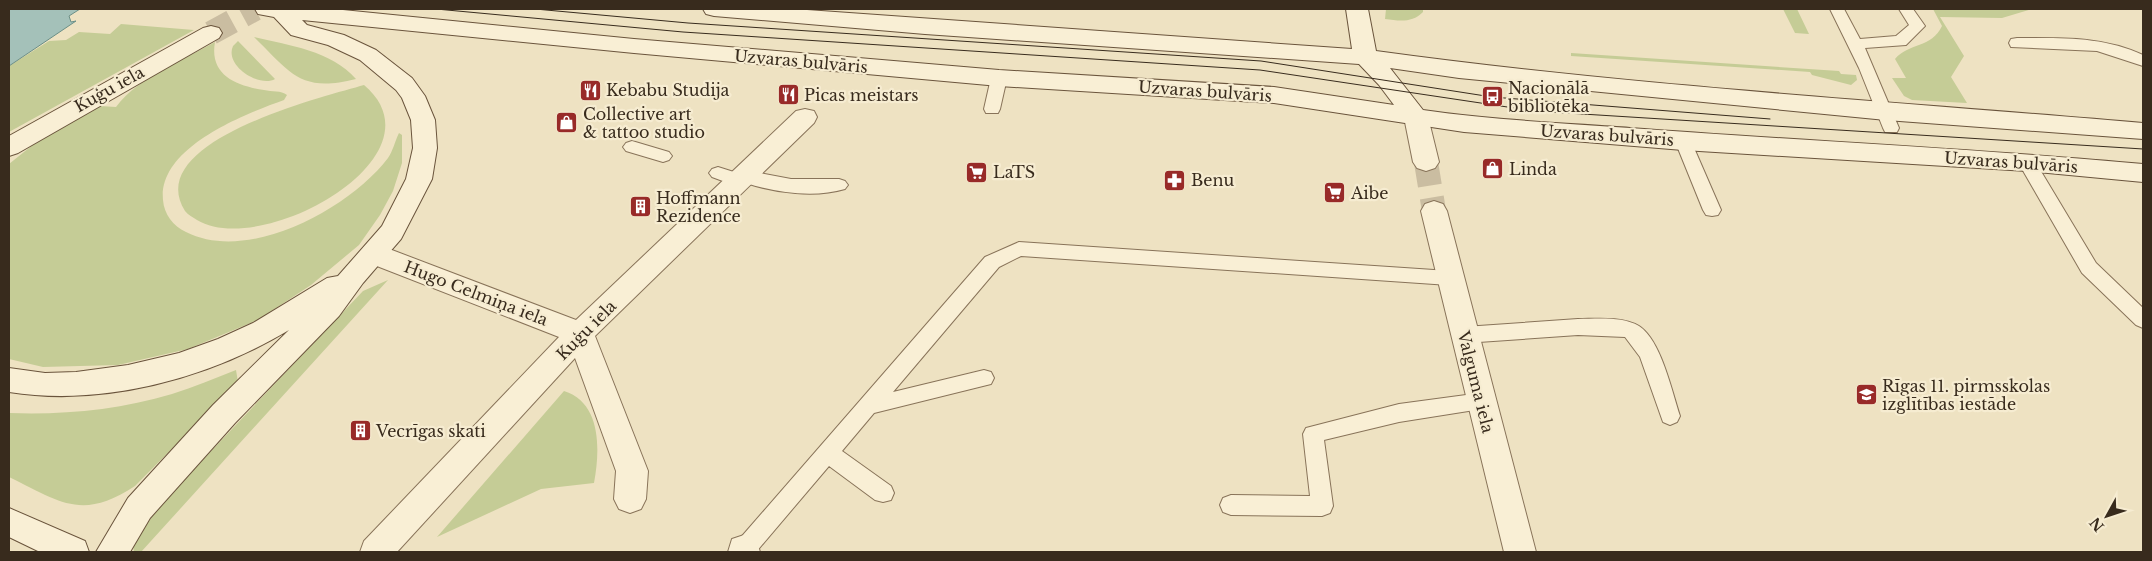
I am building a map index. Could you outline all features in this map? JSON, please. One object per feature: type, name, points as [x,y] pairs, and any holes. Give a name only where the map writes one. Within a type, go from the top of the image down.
[{"type":"main road","points":[[714,9],[926,27],[1365,57],[1459,70],[1888,120],[2003,119],[2143,131]]},
{"type":"main road","points":[[1357,9],[1365,57],[1387,79],[1416,117],[1426,162]]},
{"type":"main road","points":[[112,552],[145,501],[224,414],[329,308],[353,276],[374,254],[392,232],[419,179],[425,148],[423,120],[413,96],[394,74],[368,55],[336,40],[300,30],[273,10]]},
{"type":"main road","name":"Uzvaras bulvāris","points":[[273,10],[634,46],[999,78],[1274,95],[1464,124],[1682,141],[2027,162],[2143,172]]},
{"type":"main road","name":"Kuģu iela","points":[[9,147],[85,102],[211,33]]},
{"type":"main road","name":"Kuģu iela","points":[[376,552],[580,333],[734,176],[805,117]]},
{"type":"main road","name":"Valguma iela","points":[[1434,211],[1449,278],[1520,552]]},
{"type":"main road","name":"Hugo Celmiņa iela","points":[[374,254],[580,333]]},
{"type":"main road","points":[[9,380],[48,385],[94,383],[144,374],[197,359],[252,337],[353,276]]},
{"type":"main road","points":[[580,333],[631,485]]},
{"type":"main road","points":[[9,522],[73,552]]},
{"type":"lane","points":[[1837,9],[1855,44],[1888,120]]},
{"type":"lane","points":[[1855,44],[1900,41],[1917,26],[1906,9]]},
{"type":"lane","points":[[2017,43],[2088,43],[2112,48],[2143,61]]},
{"type":"lane","points":[[992,109],[999,78]]},
{"type":"lane","points":[[1682,141],[1712,210]]},
{"type":"lane","points":[[632,147],[663,156]]},
{"type":"lane","points":[[2027,162],[2089,268],[2143,320]]},
{"type":"lane","points":[[734,176],[768,184],[808,187],[839,184]]},
{"type":"lane","points":[[744,551],[992,262],[1019,249],[1449,278]]},
{"type":"lane","points":[[1464,335],[1607,326],[1631,330],[1644,347],[1670,416]]},
{"type":"lane","points":[[868,406],[984,378]]},
{"type":"lane","points":[[1232,504],[1322,506],[1314,434],[1399,413],[1481,401]]},
{"type":"lane","points":[[828,453],[883,493]]},
{"type":"green space","points":[[1386,9],[1423,9],[1423,12],[1410,20],[1396,20],[1385,19]]},
{"type":"green space","points":[[1783,9],[1797,9],[1809,34],[1795,33]]},
{"type":"green space","points":[[1933,9],[2032,9],[2002,18],[1940,17],[1964,56],[1951,77],[1967,103],[1912,100],[1904,96],[1892,78],[1906,78],[1895,59],[1900,54],[1926,42],[1938,33],[1942,26]]},
{"type":"green space","points":[[121,24],[194,30],[9,132],[9,66],[49,41],[66,40],[79,32],[110,34]]},
{"type":"green space","points":[[254,37],[309,50],[335,62],[356,79],[337,83],[322,83],[298,77],[278,61]]},
{"type":"green space","points":[[238,41],[275,79],[269,81],[253,78],[238,68],[232,54],[233,46]]},
{"type":"green space","points":[[215,42],[214,53],[216,63],[220,71],[227,77],[235,82],[254,88],[285,93],[287,95],[284,100],[248,114],[207,135],[174,164],[165,181],[163,200],[167,215],[173,223],[186,232],[211,240],[239,241],[268,236],[296,226],[324,212],[371,177],[388,158],[399,133],[402,135],[402,163],[393,191],[380,215],[359,245],[311,285],[258,320],[188,349],[118,365],[43,367],[9,359],[9,164],[39,140],[100,106],[116,107],[137,86],[149,78]]},
{"type":"green space","points":[[1571,53],[1839,71],[1841,74],[1856,75],[1857,80],[1851,85],[1812,75],[1810,72],[1571,56]]},
{"type":"green space","points":[[364,85],[384,113],[382,142],[365,169],[336,194],[300,213],[262,225],[226,228],[197,220],[185,211],[178,186],[189,163],[211,144],[243,126],[278,112]]},
{"type":"green space","points":[[388,280],[141,552],[134,552],[133,546],[158,507],[363,291]]},
{"type":"green space","points":[[236,370],[238,382],[135,486],[116,497],[100,503],[71,504],[43,494],[9,477],[9,413],[50,413],[111,408],[172,394]]},
{"type":"green space","points":[[564,391],[576,397],[586,406],[592,417],[597,443],[594,483],[541,489],[437,537]]},
{"type":"water","points":[[9,9],[80,9],[69,16],[71,22],[76,21],[9,66]]},
{"type":"tunnel","points":[[211,33],[255,9]]},
{"type":"tunnel","points":[[1426,162],[1434,211]]},
{"type":"tram line","points":[[436,9],[683,32],[1260,70],[1534,111],[2143,149]]},
{"type":"tram line","points":[[535,9],[688,23],[1261,61],[1492,97],[1770,119]]},
{"type":"place","name":"Kebabu Studija","points":[[590,90]]},
{"type":"place","name":"Picas meistars","points":[[788,95]]},
{"type":"place","name":"Nacionālā bibliotēka","points":[[1492,97]]},
{"type":"place","name":"Collective art & tattoo studio","points":[[567,123]]},
{"type":"place","name":"Linda","points":[[1493,169]]},
{"type":"place","name":"LaTS","points":[[977,172]]},
{"type":"place","name":"Benu","points":[[1175,180]]},
{"type":"place","name":"Aibe","points":[[1335,193]]},
{"type":"place","name":"Hoffmann Rezidence","points":[[640,207]]},
{"type":"place","name":"Rīgas 11. pirmsskolas izglītības iestāde","points":[[1866,395]]},
{"type":"place","name":"Vecrīgas skati","points":[[360,431]]}]
